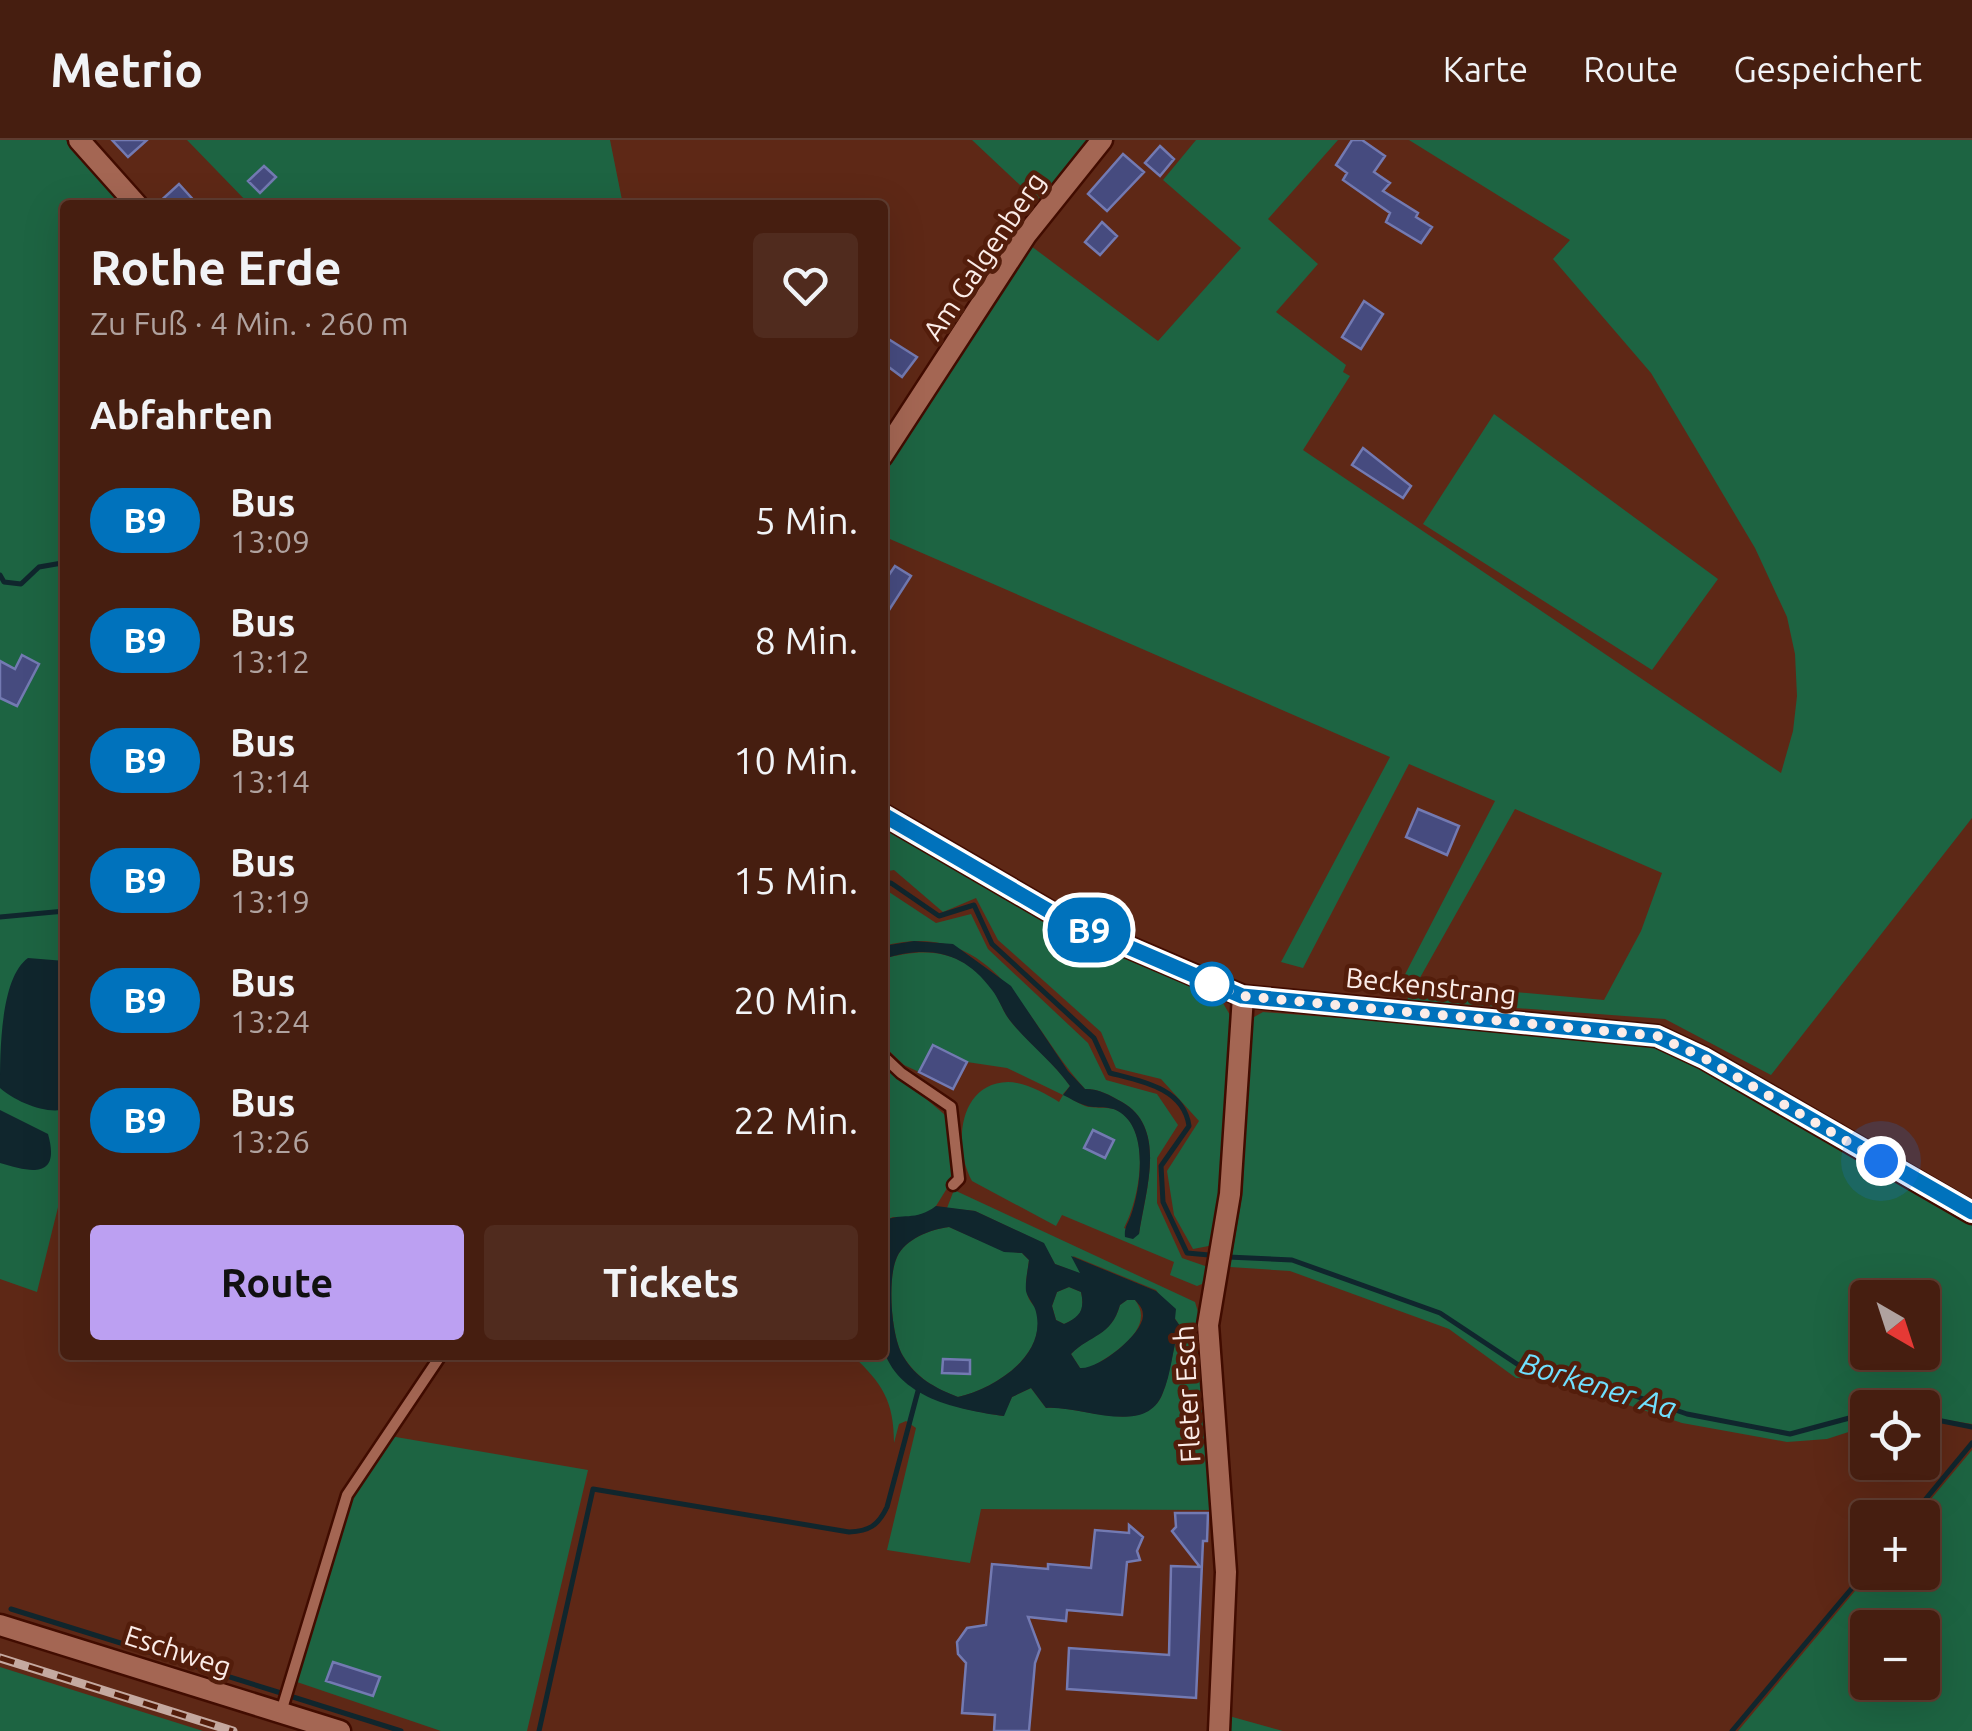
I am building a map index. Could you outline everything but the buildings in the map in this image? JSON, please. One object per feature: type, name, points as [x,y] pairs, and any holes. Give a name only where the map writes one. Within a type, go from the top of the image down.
[{"type":"street","points":[[79,140],[133,200]]},
{"type":"street","name":"Am Galgenberg","points":[[888,447],[1026,235],[1102,140]]},
{"type":"street","name":"Beckenstrang","points":[[888,817],[1061,918],[1242,996],[1657,1036],[1704,1058],[1972,1212]]},
{"type":"street","name":"Fleter Esch","points":[[1219,1731],[1226,1572],[1208,1324],[1230,1194],[1242,996]]},
{"type":"street","name":"Eschweg","points":[[0,1625],[340,1731]]},
{"type":"lane","points":[[888,1061],[951,1107],[958,1179],[954,1184]]},
{"type":"lane","points":[[281,1713],[348,1495],[437,1360]]},
{"type":"green space","points":[[0,140],[66,140],[120,200],[60,200],[60,1199],[37,1292],[0,1279]]},
{"type":"green space","points":[[187,140],[610,140],[622,200],[245,200]]},
{"type":"green space","points":[[972,140],[1091,140],[1039,203]]},
{"type":"green space","points":[[1196,140],[1338,140],[1268,219],[1318,264],[1276,312],[1346,365],[1343,372],[1350,376],[1303,450],[1781,773],[1793,731],[1797,696],[1795,654],[1787,617],[1755,548],[1651,373],[1553,259],[1570,240],[1409,140],[1972,140],[1972,818],[1771,1075],[1665,1019],[1407,1000],[1416,984],[1399,986],[1495,801],[1409,764],[1303,968],[1281,962],[1390,757],[888,538],[888,460],[1027,243],[1158,341],[1241,248],[1163,180]],"holes":[[[1515,809],[1662,873],[1641,931],[1604,1000],[1417,983]]]},
{"type":"green space","points":[[1494,414],[1718,579],[1652,670],[1423,524]]},
{"type":"green space","points":[[888,826],[1217,993],[1230,1015],[1225,1189],[1214,1245],[1193,1249],[1174,1215],[1167,1171],[1199,1121],[1161,1079],[1116,1068],[1101,1032],[998,940],[976,898],[943,912],[894,870],[888,871]]},
{"type":"green space","points":[[888,892],[936,923],[971,914],[988,949],[1088,1043],[1106,1080],[1157,1094],[1178,1125],[1157,1158],[1157,1203],[1182,1258],[1208,1267],[1202,1284],[1197,1286],[1170,1275],[1174,1262],[1062,1215],[1056,1226],[972,1181],[962,1135],[964,1119],[979,1093],[991,1085],[1014,1082],[1059,1102],[1063,1095],[1007,1068],[967,1062],[933,1045],[919,1072],[904,1065],[888,1050],[888,958],[929,953],[969,966],[993,990],[1012,1023],[1070,1086],[1063,1094],[1085,1106],[1114,1109],[1123,1114],[1132,1124],[1140,1153],[1138,1186],[1124,1228],[1139,1234],[1150,1162],[1145,1128],[1136,1113],[1122,1102],[1085,1089],[1025,1007],[981,961],[954,947],[922,941],[888,945]]},
{"type":"green space","points":[[1263,1012],[1651,1042],[1972,1223],[1972,1424],[1940,1419],[1940,1390],[1850,1390],[1850,1432],[1827,1439],[1787,1442],[1682,1423],[1550,1379],[1516,1378],[1449,1329],[1290,1271],[1230,1267],[1243,1190],[1247,1021]]},
{"type":"green space","points":[[888,1066],[945,1115],[954,1177],[936,1206],[926,1214],[911,1219],[888,1219]]},
{"type":"green space","points":[[954,1190],[1195,1302],[1201,1322],[1205,1441],[1218,1510],[981,1509],[970,1563],[887,1550],[916,1428],[906,1421],[899,1424],[894,1443],[889,1404],[857,1360],[888,1360],[921,1390],[968,1409],[1003,1416],[1012,1397],[1031,1388],[1046,1408],[1126,1416],[1153,1407],[1162,1395],[1180,1326],[1156,1290],[1073,1256],[1081,1274],[1055,1264],[1043,1243],[975,1211],[947,1208]]},
{"type":"green space","points":[[949,1227],[1004,1251],[1022,1253],[1029,1260],[1026,1290],[1037,1313],[1038,1329],[1034,1343],[1014,1368],[987,1387],[958,1397],[927,1381],[908,1364],[899,1347],[892,1307],[894,1266],[901,1251],[919,1236]]},
{"type":"green space","points":[[1069,1287],[1081,1292],[1082,1308],[1078,1316],[1064,1324],[1056,1320],[1052,1306],[1057,1292]]},
{"type":"green space","points":[[1127,1300],[1135,1300],[1140,1311],[1136,1331],[1107,1357],[1088,1369],[1080,1368],[1071,1354],[1106,1329]]},
{"type":"green space","points":[[390,1436],[588,1470],[527,1731],[441,1731],[294,1681],[356,1484]]},
{"type":"green space","points":[[1972,1450],[1972,1731],[1738,1731],[1856,1590],[1940,1590],[1940,1500],[1930,1500]]},
{"type":"green space","points":[[0,1667],[203,1731],[0,1731]]},
{"type":"green space","points":[[1229,1716],[1283,1731],[1229,1731]]},
{"type":"water","points":[[914,941],[953,944],[1011,986],[1068,1071],[1085,1089],[1109,1095],[1136,1113],[1145,1128],[1150,1162],[1139,1234],[1133,1239],[1125,1237],[1135,1203],[1140,1161],[1130,1122],[1116,1110],[1089,1106],[1063,1095],[1070,1086],[1012,1023],[992,990],[969,966],[929,952],[888,958],[888,945]]},
{"type":"water","points":[[28,958],[60,961],[60,1110],[31,1106],[0,1088],[1,1037],[7,999],[19,968]]},
{"type":"water","points":[[0,1110],[48,1134],[51,1149],[46,1166],[32,1170],[0,1163]]},
{"type":"water","points":[[936,1206],[975,1211],[1044,1243],[1055,1264],[1080,1273],[1071,1256],[1156,1291],[1176,1309],[1175,1319],[1180,1326],[1165,1387],[1153,1407],[1126,1417],[1046,1408],[1031,1388],[1012,1397],[1004,1416],[949,1405],[915,1390],[888,1359],[888,1219]],"holes":[[[949,1227],[1004,1252],[1022,1253],[1029,1260],[1026,1291],[1036,1312],[1037,1328],[1034,1343],[1015,1368],[987,1387],[958,1397],[927,1381],[908,1364],[899,1347],[892,1307],[894,1266],[901,1251],[919,1236]],[[1069,1287],[1081,1292],[1082,1308],[1077,1316],[1064,1324],[1056,1320],[1052,1306],[1057,1292]],[[1127,1300],[1135,1300],[1141,1307],[1141,1324],[1108,1357],[1080,1368],[1071,1354],[1106,1329]]]},
{"type":"waterway","points":[[0,575],[4,582],[21,584],[39,567],[60,563]]},
{"type":"waterway","points":[[888,883],[939,916],[974,905],[992,944],[1094,1038],[1110,1073],[1159,1088],[1179,1103],[1189,1126],[1161,1166],[1163,1202],[1187,1253],[1209,1255]]},
{"type":"waterway","points":[[0,917],[60,911]]},
{"type":"waterway","name":"Borkener Aa","points":[[1228,1257],[1292,1260],[1440,1313],[1523,1368],[1554,1368],[1687,1414],[1790,1434],[1850,1418]]},
{"type":"waterway","points":[[539,1731],[593,1489],[849,1532],[862,1530],[876,1523],[887,1507],[918,1391]]},
{"type":"waterway","name":"Borkener Aa","points":[[1940,1421],[1972,1427]]},
{"type":"waterway","points":[[1925,1500],[1972,1443]]},
{"type":"waterway","points":[[1732,1731],[1850,1590]]},
{"type":"waterway","points":[[11,1609],[281,1693]]},
{"type":"waterway","points":[[293,1697],[401,1731]]},
{"type":"railway","points":[[0,1658],[233,1731]]},
{"type":"bus line","name":"B9","points":[[888,818],[1061,918],[1242,996],[1657,1036],[1704,1058],[1972,1212]]},
{"type":"route","points":[[1212,984],[1242,996],[1657,1036],[1704,1058],[1881,1161]]}]
